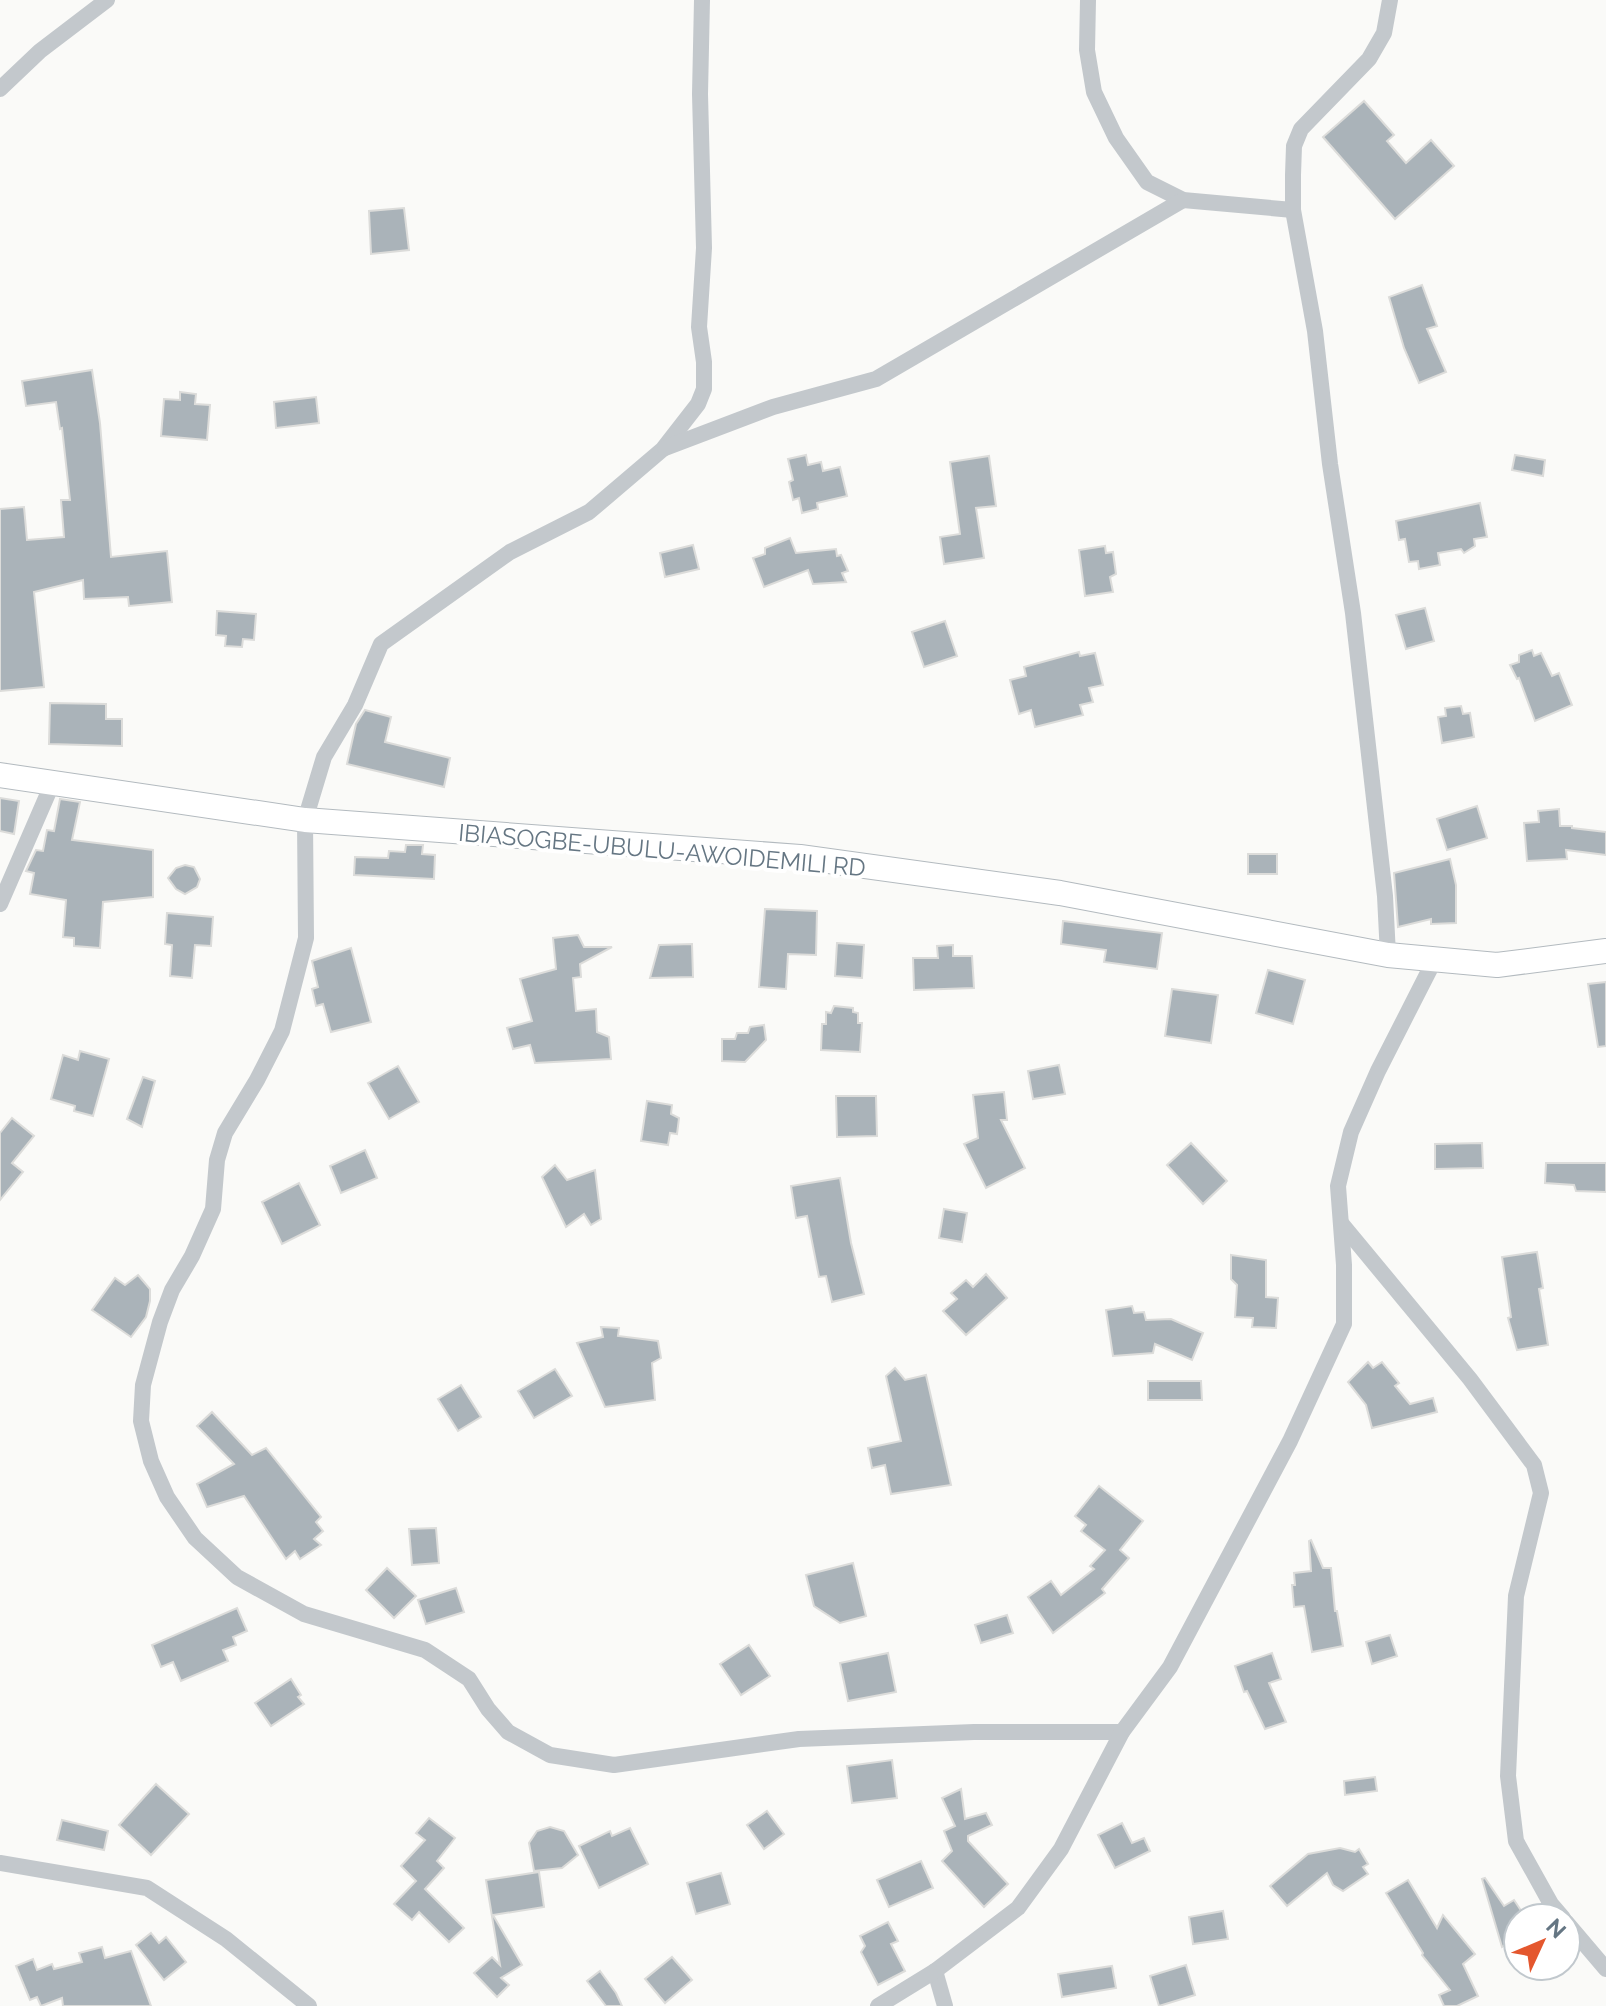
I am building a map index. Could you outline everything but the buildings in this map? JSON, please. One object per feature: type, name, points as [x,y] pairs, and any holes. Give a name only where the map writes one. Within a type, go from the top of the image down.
[{"type":"street","points":[[0,89],[40,51],[107,0]]},
{"type":"street","points":[[702,0],[704,248],[699,327],[704,389],[698,404],[663,449],[589,512],[510,552],[381,644],[355,705],[324,757],[305,820],[306,938],[282,1031],[225,1133],[217,1160],[213,1209],[168,1301],[143,1385],[141,1421],[151,1461],[167,1497],[195,1538],[237,1577],[304,1614],[425,1650],[469,1679],[508,1732],[550,1755],[614,1765],[799,1739],[974,1732],[1122,1732]]},
{"type":"street","points":[[1088,0],[1087,50],[1094,92],[1116,138],[1147,182],[1183,200],[1293,210]]},
{"type":"street","points":[[1388,955],[1385,896],[1353,613],[1330,464],[1315,331],[1293,210],[1294,146],[1301,129],[1369,59],[1384,33],[1390,0]]},
{"type":"street","points":[[663,449],[773,407],[876,379],[1183,200]]},
{"type":"street","points":[[698,404],[698,418],[710,430]]},
{"type":"street","name":"IBIASOGBE-UBULU-AWOIDEMILI RD","points":[[0,775],[305,820],[800,857],[1060,893],[1434,961],[1497,965],[1606,951]]},
{"type":"street","points":[[0,904],[53,782]]},
{"type":"street","points":[[878,2006],[935,1971],[1018,1908],[1061,1849],[1122,1732],[1170,1667],[1290,1441],[1344,1324],[1338,1186],[1351,1132],[1434,961]]},
{"type":"street","points":[[1341,1223],[1470,1379],[1534,1465],[1541,1493],[1516,1596],[1508,1776],[1516,1841],[1550,1902]]},
{"type":"street","points":[[0,1863],[147,1888],[226,1939],[309,2006]]},
{"type":"street","points":[[1582,1941],[1606,1969]]},
{"type":"street","points":[[935,1971],[945,2006]]}]
